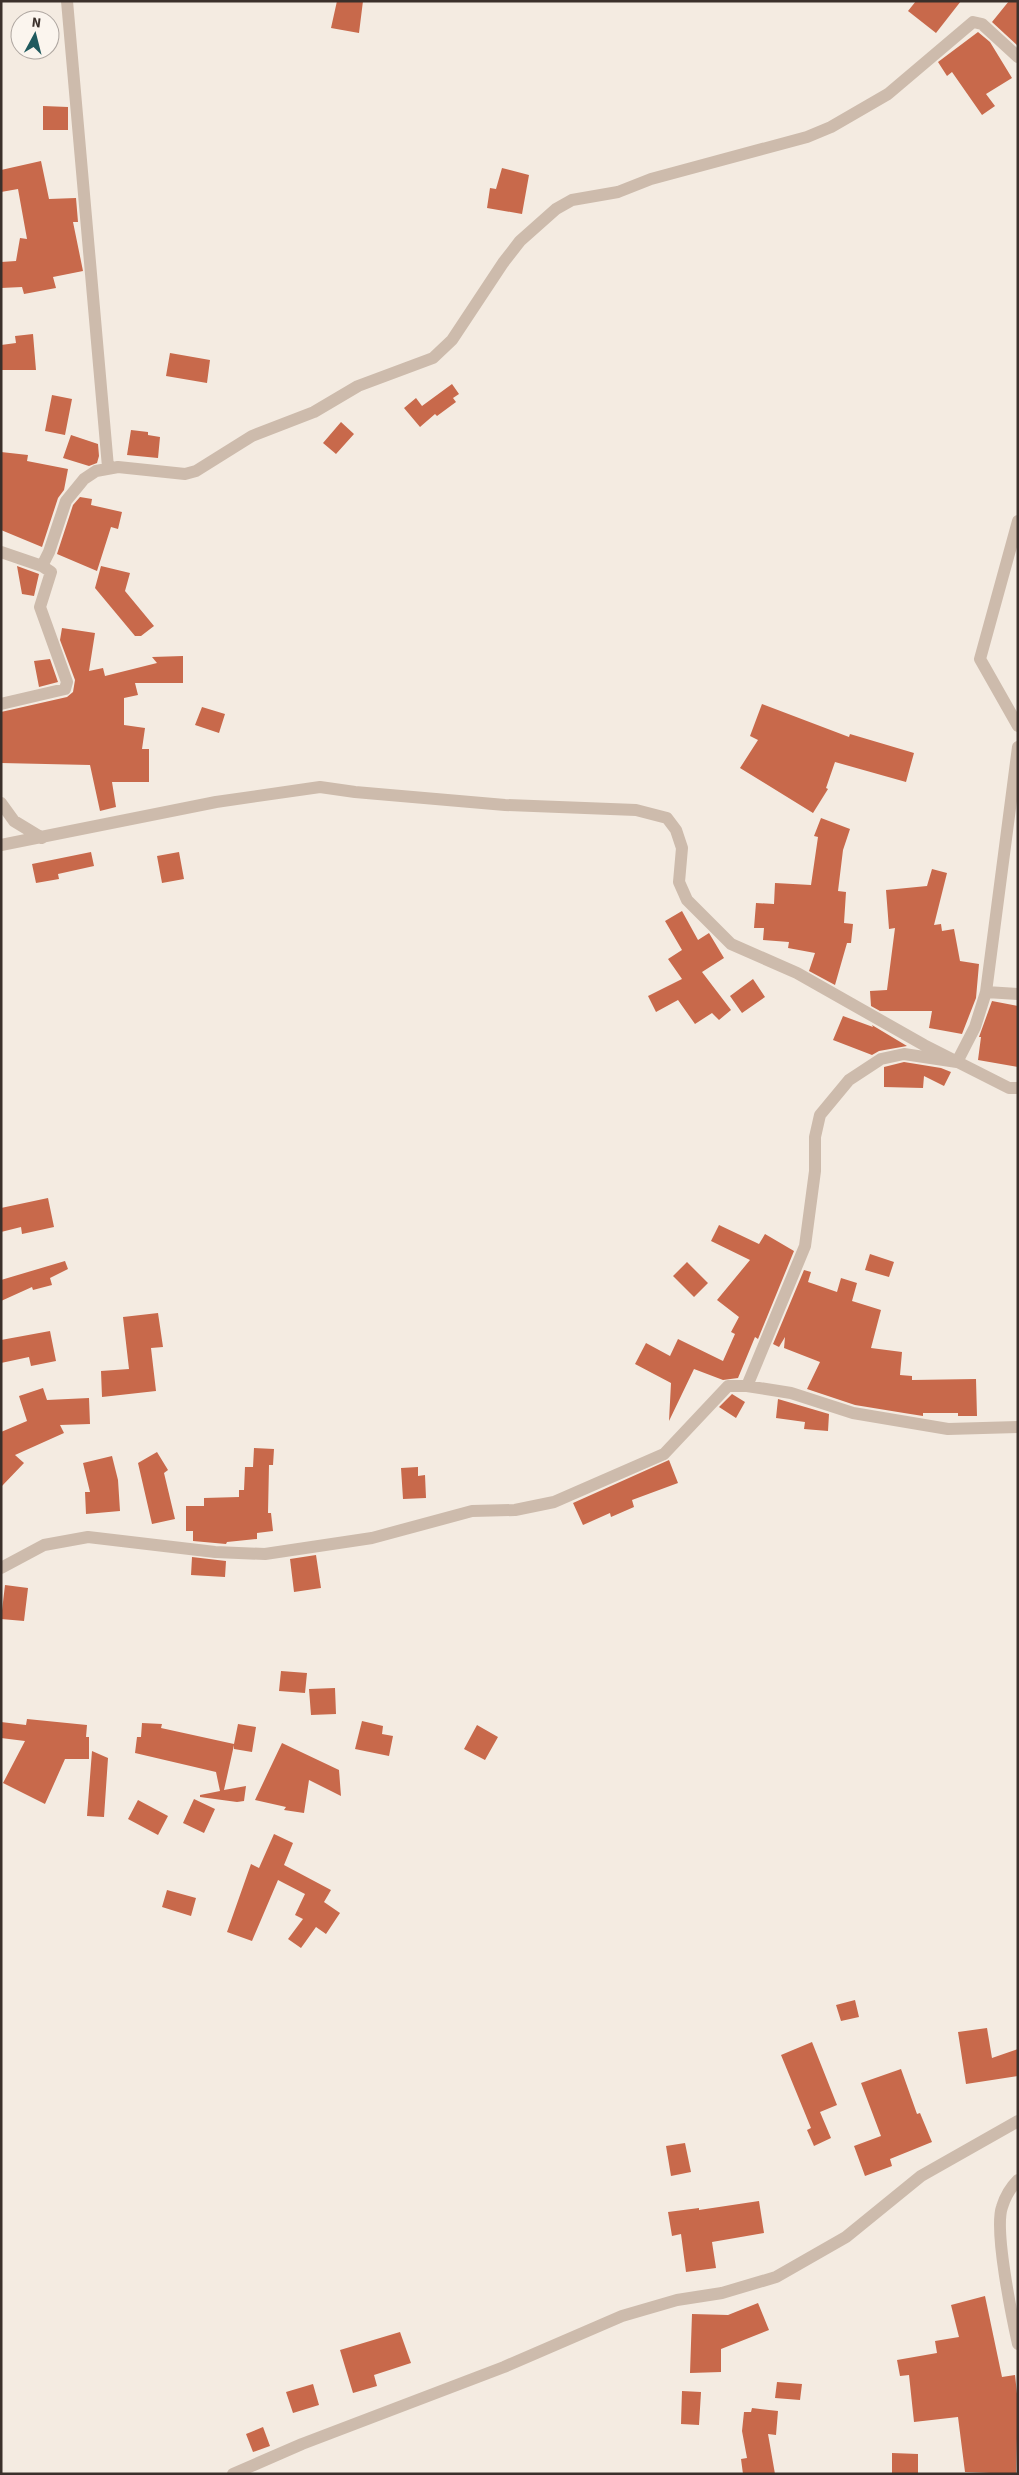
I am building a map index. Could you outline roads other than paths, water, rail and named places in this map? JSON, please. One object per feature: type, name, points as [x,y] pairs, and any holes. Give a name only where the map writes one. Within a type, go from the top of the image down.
[{"type":"street","points":[[67,1],[108,467]]},
{"type":"street","points":[[42,566],[49,552],[66,501],[84,479],[96,471],[108,467],[185,474],[196,472],[252,436],[314,412],[358,386],[433,358],[452,340],[503,263],[520,241],[541,219],[572,200],[618,192],[651,178],[807,137],[831,127],[888,94],[973,22],[982,24],[1018,57]]},
{"type":"street","points":[[1018,521],[980,659],[1018,726]]},
{"type":"street","points":[[1,552],[42,566],[51,572],[40,607],[67,682],[65,689],[1,704]]},
{"type":"street","points":[[957,1062],[975,1027],[986,992],[1018,747]]},
{"type":"street","points":[[1,845],[216,802],[320,786],[355,792],[477,802],[636,810],[651,813],[667,818],[676,830],[682,848],[680,882],[687,900],[731,944],[797,973],[957,1062],[1009,1088],[1018,1088]]},
{"type":"street","points":[[1,803],[14,821],[42,838]]},
{"type":"street","points":[[986,992],[1018,994]]},
{"type":"street","points":[[747,1386],[806,1246],[815,1171],[815,1137],[820,1115],[849,1080],[881,1059],[904,1054],[957,1062]]},
{"type":"street","points":[[1,1568],[44,1545],[88,1537],[215,1552],[265,1554],[372,1538],[472,1511],[515,1510],[554,1502],[664,1454],[728,1386],[747,1386],[791,1393],[853,1413],[948,1429],[1018,1427]]},
{"type":"street","points":[[233,2474],[302,2444],[504,2367],[622,2316],[677,2300],[722,2293],[776,2277],[846,2237],[921,2176],[1018,2121]]},
{"type":"street","points":[[1018,2180],[1002,2206],[999,2223],[1012,2317],[1018,2344]]}]
